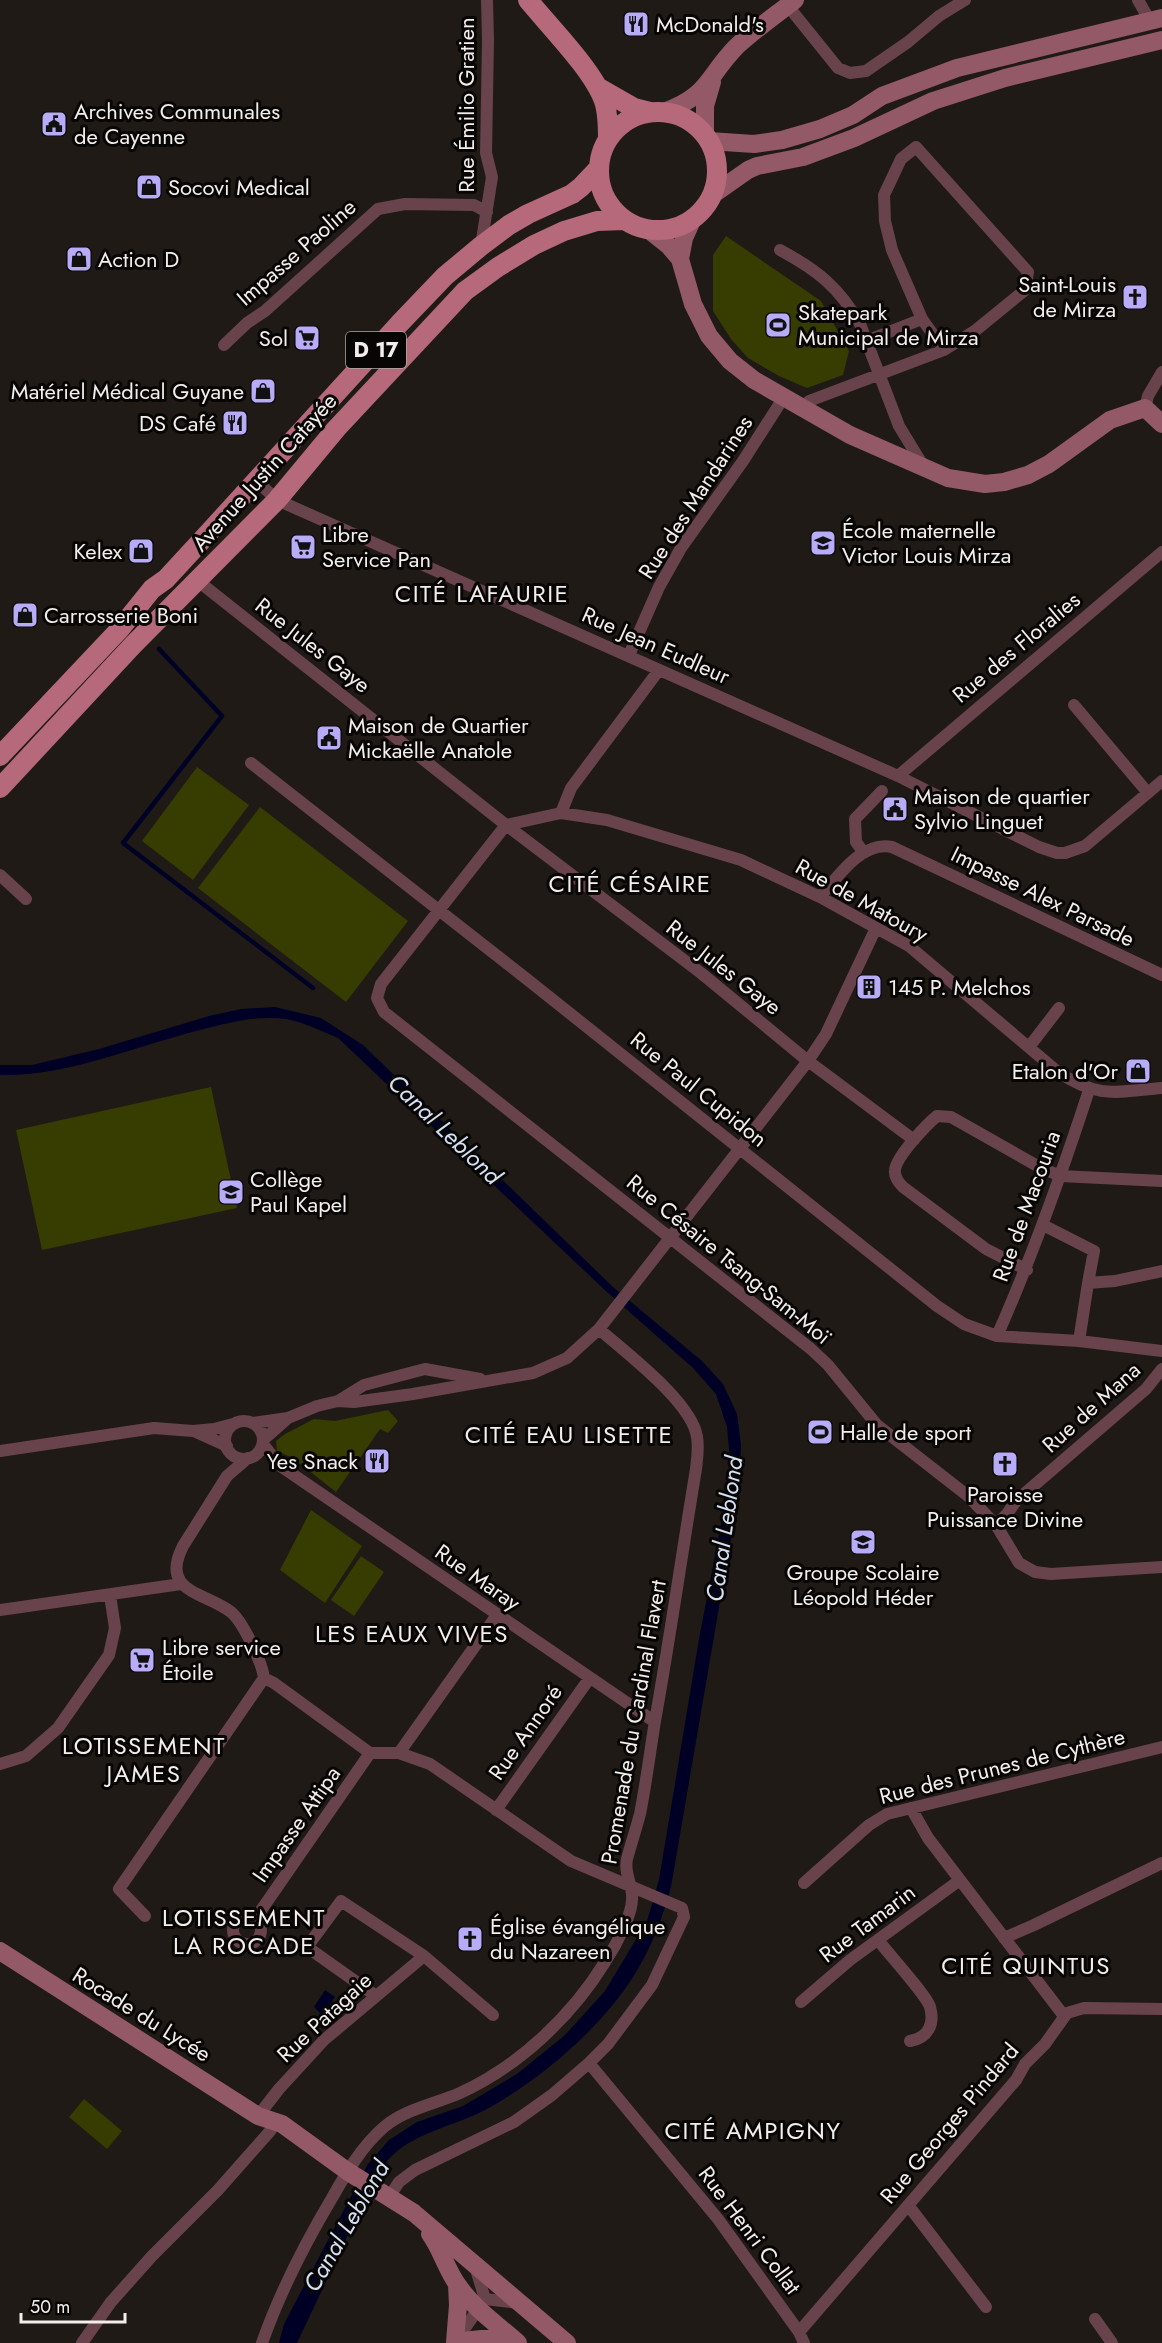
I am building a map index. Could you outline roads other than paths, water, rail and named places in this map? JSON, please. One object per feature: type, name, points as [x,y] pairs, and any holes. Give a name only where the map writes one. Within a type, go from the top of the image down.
[{"type":"main road","points":[[528,0],[599,88],[607,112],[608,138]]},
{"type":"main road","points":[[792,3],[734,50],[712,80],[693,99],[626,121],[608,138],[601,153],[598,168],[605,198],[624,220],[649,230],[669,246],[680,259],[693,304],[709,336],[730,361],[754,380],[849,435],[948,478],[965,482],[986,484],[1004,482],[1028,475],[1049,464],[1110,420],[1144,408],[1162,424]]},
{"type":"main road","points":[[599,88],[634,108],[680,116],[694,124],[707,139],[754,144],[782,140],[820,129],[853,115],[882,96],[957,68],[1156,20]]},
{"type":"main road","points":[[711,196],[757,166],[803,157],[854,138],[933,101],[1005,78],[1162,41]]},
{"type":"main road","points":[[649,230],[672,228],[693,218],[704,208],[711,196],[716,180],[716,163],[707,139],[705,106],[712,80]]},
{"type":"main road","name":"Avenue Justin Catayée","points":[[0,756],[111,638],[152,589],[166,579],[400,323],[446,276],[481,246],[528,214],[572,194],[598,168]]},
{"type":"main road","points":[[680,259],[684,238],[693,218]]},
{"type":"main road","name":"Avenue Justin Catayée","points":[[0,788],[126,653],[277,500],[336,429],[465,291],[534,245],[564,231],[597,220],[624,220]]},
{"type":"main road","name":"Rocade du Lycée","points":[[0,1951],[258,2116],[282,2124],[347,2171],[414,2213],[567,2343]]},
{"type":"main road","name":"Rocade du Lycée","points":[[258,2116],[271,2130],[324,2166],[347,2171]]},
{"type":"main road","points":[[271,2130],[281,2130],[316,2154],[329,2156]]},
{"type":"main road","name":"Rocade du Lycée","points":[[414,2213],[438,2245],[457,2284],[482,2303],[518,2343]]},
{"type":"main road","points":[[457,2284],[455,2343],[499,2337],[518,2343]]},
{"type":"street","name":"Rue Émilio Gratien","points":[[481,246],[491,183],[486,153],[487,0]]},
{"type":"street","points":[[792,3],[838,68],[850,73],[866,71],[908,42],[939,16],[965,0]]},
{"type":"street","points":[[1138,0],[1156,20]]},
{"type":"street","points":[[804,407],[809,400],[944,350],[976,330],[1025,290],[1028,272],[916,147],[901,159],[884,195],[885,221],[892,250],[922,319],[944,350]]},
{"type":"street","points":[[474,205],[491,183]]},
{"type":"street","name":"Impasse Paoline","points":[[224,345],[378,209],[405,204],[474,205],[487,212]]},
{"type":"street","points":[[780,250],[813,268],[835,288],[852,309],[860,324],[899,426],[924,467]]},
{"type":"street","points":[[866,341],[922,319]]},
{"type":"street","points":[[1144,408],[1162,372]]},
{"type":"street","name":"Rue des Mandarines","points":[[629,655],[659,588],[681,548],[743,461],[784,397]]},
{"type":"street","name":"Rue Jean Eudleur","points":[[256,482],[277,500],[898,776],[1039,847],[1057,853],[1080,849],[1161,784]]},
{"type":"street","name":"Rue des Floralies","points":[[898,776],[1162,552]]},
{"type":"street","name":"Rue Jules Gaye","points":[[198,581],[506,825],[701,973],[808,1061],[914,1140]]},
{"type":"street","points":[[561,813],[571,788],[659,670]]},
{"type":"street","points":[[1074,705],[1148,793]]},
{"type":"street","name":"Rue Paul Cupidon","points":[[251,763],[937,1306],[964,1324],[997,1336],[1079,1341],[1162,1351]]},
{"type":"street","points":[[820,897],[864,852],[856,842],[855,819],[882,791]]},
{"type":"street","name":"Rue de Matoury","points":[[506,825],[561,813],[607,820],[741,860],[820,897],[909,946],[1058,1072],[1089,1089],[1112,1092],[1162,1088]]},
{"type":"street","points":[[439,911],[506,825]]},
{"type":"street","name":"Impasse Alex Parsade","points":[[864,852],[881,846],[901,851],[1121,958],[1162,975]]},
{"type":"street","points":[[0,875],[26,899]]},
{"type":"street","name":"Rue Césaire Tsang-Sam-Moï","points":[[439,911],[381,984],[377,998],[384,1012],[811,1349],[828,1365],[878,1425],[968,1496],[996,1525],[1019,1563],[1035,1572],[1051,1574],[1162,1567]]},
{"type":"street","points":[[254,1423],[288,1418],[317,1406],[338,1401],[354,1402],[412,1394],[533,1373],[551,1366],[574,1352],[599,1329],[808,1061],[826,1034],[876,928]]},
{"type":"street","points":[[1029,1047],[1059,1008]]},
{"type":"street","name":"Rue de Macouria","points":[[997,1336],[1027,1270],[1089,1089]]},
{"type":"street","points":[[1027,1270],[986,1249],[903,1187],[896,1178],[895,1167],[914,1140],[934,1119],[946,1116],[1041,1168],[1061,1176],[1162,1181]]},
{"type":"street","points":[[1043,1225],[1094,1251],[1079,1341]]},
{"type":"street","points":[[1088,1283],[1114,1281],[1162,1271]]},
{"type":"street","name":"Promenade du Cardinal Flavert","points":[[262,2343],[284,2286],[347,2171],[361,2152],[385,2126],[400,2116],[478,2083],[525,2052],[549,2031],[576,2002],[606,1961],[630,1910],[636,1888],[626,1863],[640,1814],[696,1469],[697,1437],[691,1420],[679,1402],[599,1329]]},
{"type":"street","points":[[338,1401],[364,1385],[425,1369],[490,1380]]},
{"type":"street","name":"Rue de Mana","points":[[996,1525],[1017,1501],[1146,1389],[1162,1369]]},
{"type":"street","points":[[288,1418],[251,1457],[227,1476],[181,1551],[177,1573],[181,1584],[189,1591],[234,1614],[256,1654],[264,1678],[370,1753],[399,1753],[430,1764],[571,1861],[682,1908],[684,1917],[652,1985],[608,2044],[589,2063],[552,2095],[514,2122],[415,2170],[384,2194]]},
{"type":"street","points":[[0,1451],[154,1428],[193,1431],[214,1429],[245,1420],[254,1423],[261,1430],[263,1442]]},
{"type":"street","points":[[227,1476],[229,1450],[226,1437],[233,1424]]},
{"type":"street","points":[[193,1431],[238,1457],[251,1457]]},
{"type":"street","name":"Rue Maray","points":[[263,1442],[279,1465]]},
{"type":"street","name":"Rue Maray","points":[[251,1457],[279,1465],[655,1722]]},
{"type":"street","points":[[0,1610],[181,1584]]},
{"type":"street","points":[[0,1764],[26,1756],[58,1728],[109,1655],[115,1628],[110,1595]]},
{"type":"street","points":[[399,1753],[497,1615]]},
{"type":"street","points":[[145,1916],[119,1889],[264,1678]]},
{"type":"street","name":"Rue Annoré","points":[[496,1810],[589,1679]]},
{"type":"street","name":"Rue des Prunes de Cythère","points":[[804,1883],[869,1825],[887,1814],[1162,1747]]},
{"type":"street","name":"Impasse Attipa","points":[[255,1919],[370,1753]]},
{"type":"street","points":[[911,1809],[927,1838],[1064,2016],[1084,2008],[1162,2009]]},
{"type":"street","points":[[1004,1938],[1162,1863]]},
{"type":"street","name":"Rue Tamarin","points":[[801,2002],[850,1960],[960,1880]]},
{"type":"street","points":[[376,1996],[307,1947],[341,1901],[424,1956],[493,2014]]},
{"type":"street","points":[[878,1941],[930,2006],[931,2027],[929,2032],[920,2040],[910,2041]]},
{"type":"street","name":"Rue Patagaie","points":[[258,2116],[279,2089],[324,2040],[424,1956]]},
{"type":"street","name":"Rue Georges Pindard","points":[[802,2337],[908,2205],[1016,2080],[1024,2064],[1045,2043],[1064,2016]]},
{"type":"street","name":"Rue Henri Collat","points":[[589,2063],[718,2219],[802,2337]]},
{"type":"street","points":[[82,2343],[111,2302],[152,2256],[218,2190],[271,2130]]},
{"type":"street","points":[[908,2205],[986,2307]]},
{"type":"street","points":[[455,2343],[482,2303],[474,2262]]},
{"type":"street","points":[[482,2303],[520,2303]]},
{"type":"street","points":[[1095,2319],[1112,2343]]},
{"type":"water","name":"Canal Leblond","points":[[275,1007],[321,1018],[363,1045],[613,1287],[702,1361],[723,1384],[737,1414],[741,1445],[739,1491],[671,1887],[648,1951],[614,2004],[575,2045],[554,2063],[531,2081],[487,2109],[413,2141],[389,2159],[378,2172],[297,2343],[279,2343],[284,2324],[368,2164],[389,2140],[417,2122],[463,2106],[517,2074],[565,2035],[605,1991],[647,1921],[659,1880],[699,1639],[731,1472],[727,1427],[716,1394],[693,1368],[608,1293],[338,1038],[292,1020],[253,1019],[200,1030],[75,1066],[25,1074],[0,1075],[0,1065],[32,1065],[99,1049],[209,1016],[241,1009]]},
{"type":"water","points":[[325,1990],[335,1997],[322,2015],[314,2007]]},
{"type":"waterway","points":[[159,649],[222,716],[123,843],[313,988]]},
{"type":"place","name":"McDonald's","points":[[636,24]]},
{"type":"place","name":"Archives Communales de Cayenne","points":[[54,124]]},
{"type":"place","name":"Socovi Medical","points":[[149,187]]},
{"type":"place","name":"Action D","points":[[79,259]]},
{"type":"place","name":"Saint-Louis de Mirza","points":[[1135,297]]},
{"type":"place","name":"Skatepark Municipal de Mirza","points":[[778,325]]},
{"type":"place","name":"Sol","points":[[307,338]]},
{"type":"place","name":"Matériel Médical Guyane","points":[[263,391]]},
{"type":"place","name":"DS Café","points":[[235,423]]},
{"type":"place","name":"École maternelle Victor Louis Mirza","points":[[823,543]]},
{"type":"place","name":"Libre Service Pan","points":[[303,547]]},
{"type":"place","name":"Kelex","points":[[141,551]]},
{"type":"place","name":"Carrosserie Boni","points":[[25,615]]},
{"type":"place","name":"Maison de Quartier Mickaëlle Anatole","points":[[329,738]]},
{"type":"place","name":"Maison de quartier Sylvio Linguet","points":[[895,809]]},
{"type":"place","name":"145 P. Melchos","points":[[869,987]]},
{"type":"place","name":"Etalon d'Or","points":[[1138,1071]]},
{"type":"place","name":"Collège Paul Kapel","points":[[231,1192]]},
{"type":"place","name":"Halle de sport","points":[[820,1432]]},
{"type":"place","name":"Yes Snack","points":[[377,1461]]},
{"type":"place","name":"Paroisse Puissance Divine","points":[[1005,1464]]},
{"type":"place","name":"Groupe Scolaire Léopold Héder","points":[[863,1542]]},
{"type":"place","name":"Libre service Étoile","points":[[142,1660]]},
{"type":"place","name":"Église évangélique du Nazareen","points":[[470,1939]]},
{"type":"district","name":"CITÉ LAFAURIE","points":[[482,593]]},
{"type":"district","name":"CITÉ CÉSAIRE","points":[[630,883]]},
{"type":"district","name":"CITÉ EAU LISETTE","points":[[569,1434]]},
{"type":"district","name":"LES EAUX VIVES","points":[[412,1633]]},
{"type":"district","name":"LOTISSEMENT JAMES","points":[[144,1759]]},
{"type":"district","name":"LOTISSEMENT LA ROCADE","points":[[244,1931]]},
{"type":"district","name":"CITÉ QUINTUS","points":[[1026,1965]]},
{"type":"district","name":"CITÉ AMPIGNY","points":[[753,2130]]}]
